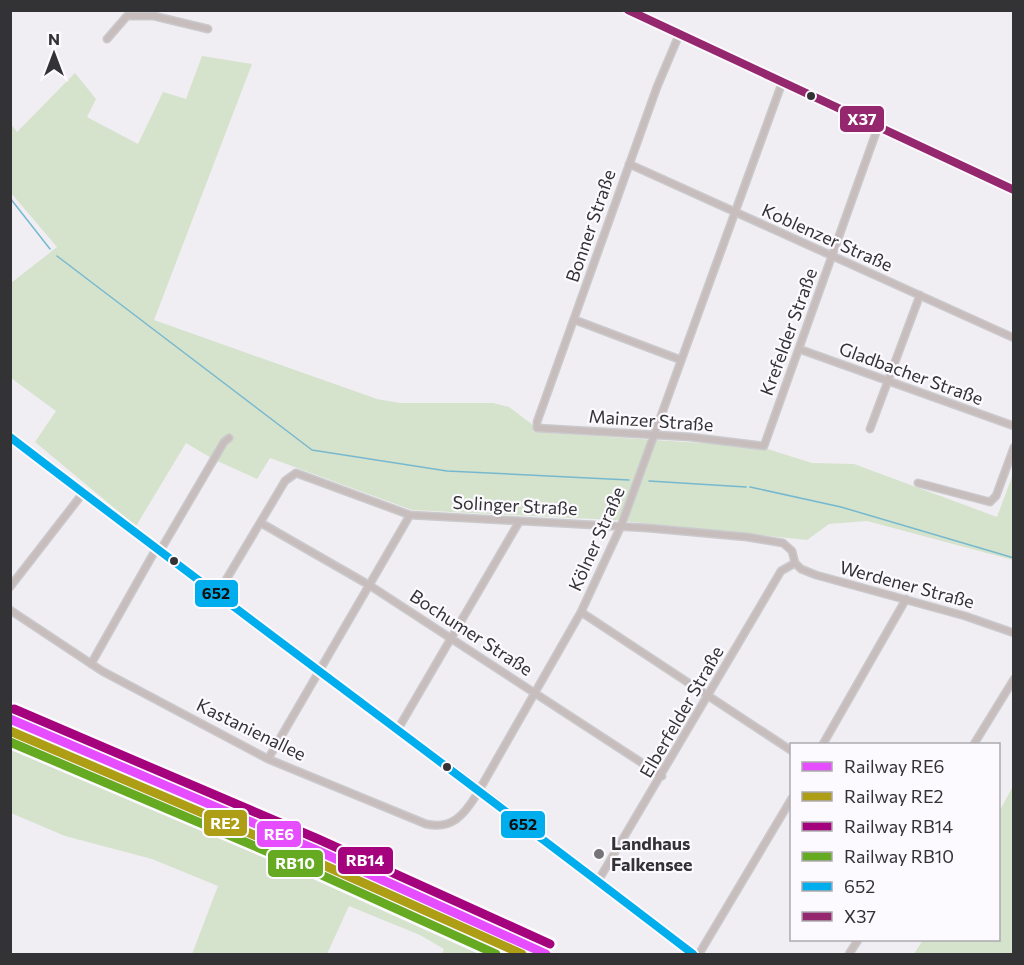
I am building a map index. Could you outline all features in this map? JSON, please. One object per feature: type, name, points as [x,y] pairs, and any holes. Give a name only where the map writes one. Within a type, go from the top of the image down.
[{"type":"main road","points":[[627,10],[1014,190]]},
{"type":"street","points":[[107,39],[127,16],[155,13],[208,29]]},
{"type":"street","name":"Bonner Straße","points":[[537,428],[537,422],[629,164],[679,35]]},
{"type":"street","name":"Kölner Straße","points":[[479,789],[581,612],[621,526],[656,435],[782,83]]},
{"type":"street","name":"Krefelder Straße","points":[[764,446],[878,127]]},
{"type":"street","name":"Koblenzer Straße","points":[[629,164],[1014,338]]},
{"type":"street","points":[[870,429],[920,295]]},
{"type":"street","points":[[575,320],[681,360]]},
{"type":"street","name":"Gladbacher Straße","points":[[799,349],[1014,426]]},
{"type":"street","name":"Mainzer Straße","points":[[537,428],[656,435],[764,446]]},
{"type":"street","points":[[10,438],[479,789],[693,954]]},
{"type":"street","points":[[91,664],[158,550],[224,442],[229,438]]},
{"type":"street","points":[[918,483],[986,503],[996,496],[1014,447]]},
{"type":"street","name":"Solinger Straße","points":[[261,523],[285,481],[296,472],[365,500],[410,515],[701,531],[783,543],[792,551],[795,564]]},
{"type":"street","points":[[10,587],[83,493]]},
{"type":"street","points":[[268,759],[410,515]]},
{"type":"street","points":[[398,729],[519,522]]},
{"type":"street","points":[[217,595],[261,523]]},
{"type":"street","name":"Bochumer Straße","points":[[261,523],[369,585],[452,637],[662,776]]},
{"type":"street","name":"Werdener Straße","points":[[795,564],[816,575],[906,599],[1014,633]]},
{"type":"street","name":"Elberfelder Straße","points":[[598,880],[662,776],[781,571],[795,564]]},
{"type":"street","points":[[824,743],[906,599]]},
{"type":"street","name":"Kastanienallee","points":[[10,610],[91,664],[268,759],[434,826],[452,823],[461,818],[479,789]]},
{"type":"street","points":[[581,612],[790,750]]},
{"type":"street","points":[[975,743],[1014,679]]},
{"type":"street","points":[[699,954],[790,801]]},
{"type":"street","points":[[849,954],[857,941]]},
{"type":"green space","points":[[202,56],[252,64],[154,320],[377,399],[400,403],[493,403],[509,407],[533,425],[533,432],[761,447],[812,463],[854,464],[997,517],[1013,474],[1013,560],[867,521],[829,524],[807,540],[613,520],[412,510],[270,458],[257,479],[213,459],[186,443],[136,526],[35,442],[56,411],[11,378],[11,283],[57,247],[11,193],[10,123],[17,132],[75,73],[96,99],[87,117],[138,144],[163,92],[186,99]]},
{"type":"green space","points":[[11,729],[357,877],[522,954],[442,954],[444,949],[420,935],[349,906],[327,954],[192,954],[218,886],[152,859],[65,836],[11,813]]},
{"type":"green space","points":[[1013,786],[1013,954],[914,954],[922,941],[1000,941],[1000,810]]},
{"type":"waterway","points":[[10,198],[50,249]]},
{"type":"waterway","points":[[57,256],[312,450],[447,471],[629,480]]},
{"type":"waterway","points":[[649,481],[746,487]]},
{"type":"waterway","points":[[750,487],[841,507],[1014,558]]},
{"type":"rail line","name":"RB14","points":[[14,709],[318,839],[550,944]]},
{"type":"rail line","name":"RE6","points":[[10,719],[314,849],[546,954]]},
{"type":"rail line","name":"RE2","points":[[10,731],[310,859],[522,954]]},
{"type":"rail line","name":"RB10","points":[[10,742],[306,868],[496,954]]},
{"type":"transit line","name":"X37","points":[[628,10],[1014,190]]},
{"type":"transit line","name":"652","points":[[10,437],[693,954]]},
{"type":"place","name":"Landhaus Falkensee","points":[[599,854]]}]
